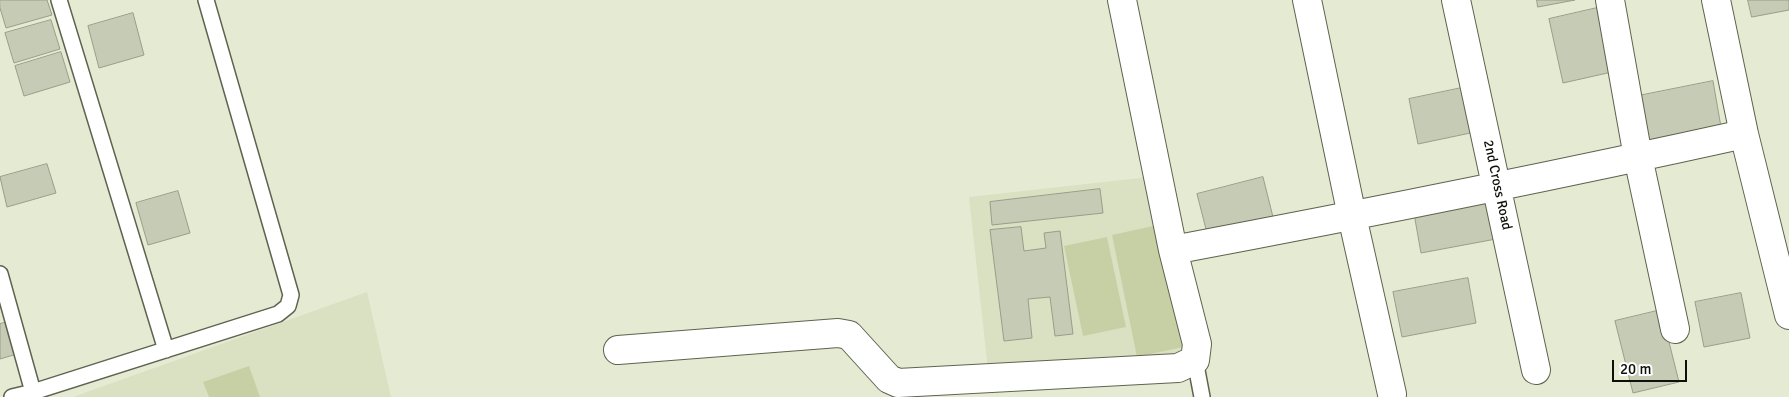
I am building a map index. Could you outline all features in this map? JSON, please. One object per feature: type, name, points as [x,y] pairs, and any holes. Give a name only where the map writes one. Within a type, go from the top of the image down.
[{"type":"street","points":[[618,350],[838,333],[849,335],[897,390],[1178,368],[1195,360],[1197,344],[1173,250],[1122,0]]},
{"type":"street","points":[[1307,0],[1352,216],[1392,394]]},
{"type":"street","name":"2nd Cross Road","points":[[1456,0],[1536,370]]},
{"type":"street","points":[[1610,0],[1638,157],[1676,329]]},
{"type":"street","points":[[1716,0],[1744,134],[1789,316]]},
{"type":"street","points":[[1173,250],[1352,216],[1744,134]]},
{"type":"lane","points":[[59,0],[166,350]]},
{"type":"lane","points":[[12,397],[278,314],[288,306],[291,295],[206,0]]},
{"type":"lane","points":[[0,274],[33,392]]},
{"type":"lane","points":[[1195,360],[1202,397]]},
{"type":"shaded area","points":[[1158,176],[1194,361],[989,379],[969,197]]},
{"type":"shaded area","points":[[1162,224],[1188,346],[1137,357],[1112,235]]},
{"type":"shaded area","points":[[1107,237],[1126,327],[1083,336],[1064,246]]},
{"type":"shaded area","points":[[367,292],[391,397],[73,397]]},
{"type":"shaded area","points":[[249,366],[260,397],[209,397],[203,382]]},
{"type":"building","points":[[0,0],[47,0],[52,15],[6,28],[0,8]]},
{"type":"building","points":[[1537,0],[1575,0],[1538,7]]},
{"type":"building","points":[[1748,0],[1789,0],[1789,10],[1752,17]]},
{"type":"building","points":[[1597,8],[1612,72],[1563,83],[1549,19]]},
{"type":"building","points":[[133,13],[144,55],[99,68],[88,26]]},
{"type":"building","points":[[51,20],[60,49],[14,63],[5,33]]},
{"type":"building","points":[[61,52],[70,82],[24,96],[15,66]]},
{"type":"building","points":[[1713,81],[1721,127],[1647,141],[1638,96]]},
{"type":"building","points":[[1471,86],[1480,131],[1418,144],[1409,99]]},
{"type":"building","points":[[47,164],[56,193],[7,207],[0,177]]},
{"type":"building","points":[[1263,177],[1273,217],[1207,233],[1197,194]]},
{"type":"building","points":[[1100,189],[1103,213],[992,225],[990,202]]},
{"type":"building","points":[[178,191],[190,233],[148,245],[136,203]]},
{"type":"building","points":[[1487,194],[1496,239],[1421,253],[1413,208]]},
{"type":"building","points":[[1021,227],[1024,251],[1046,248],[1044,233],[1060,231],[1073,334],[1055,336],[1050,297],[1028,299],[1032,338],[1004,341],[990,230]]},
{"type":"building","points":[[1468,278],[1476,323],[1402,337],[1393,292]]},
{"type":"building","points":[[1741,293],[1750,338],[1704,347],[1695,302]]},
{"type":"building","points":[[1661,310],[1679,382],[1633,393],[1615,321]]},
{"type":"building","points":[[8,322],[17,354],[0,359],[0,324]]}]
